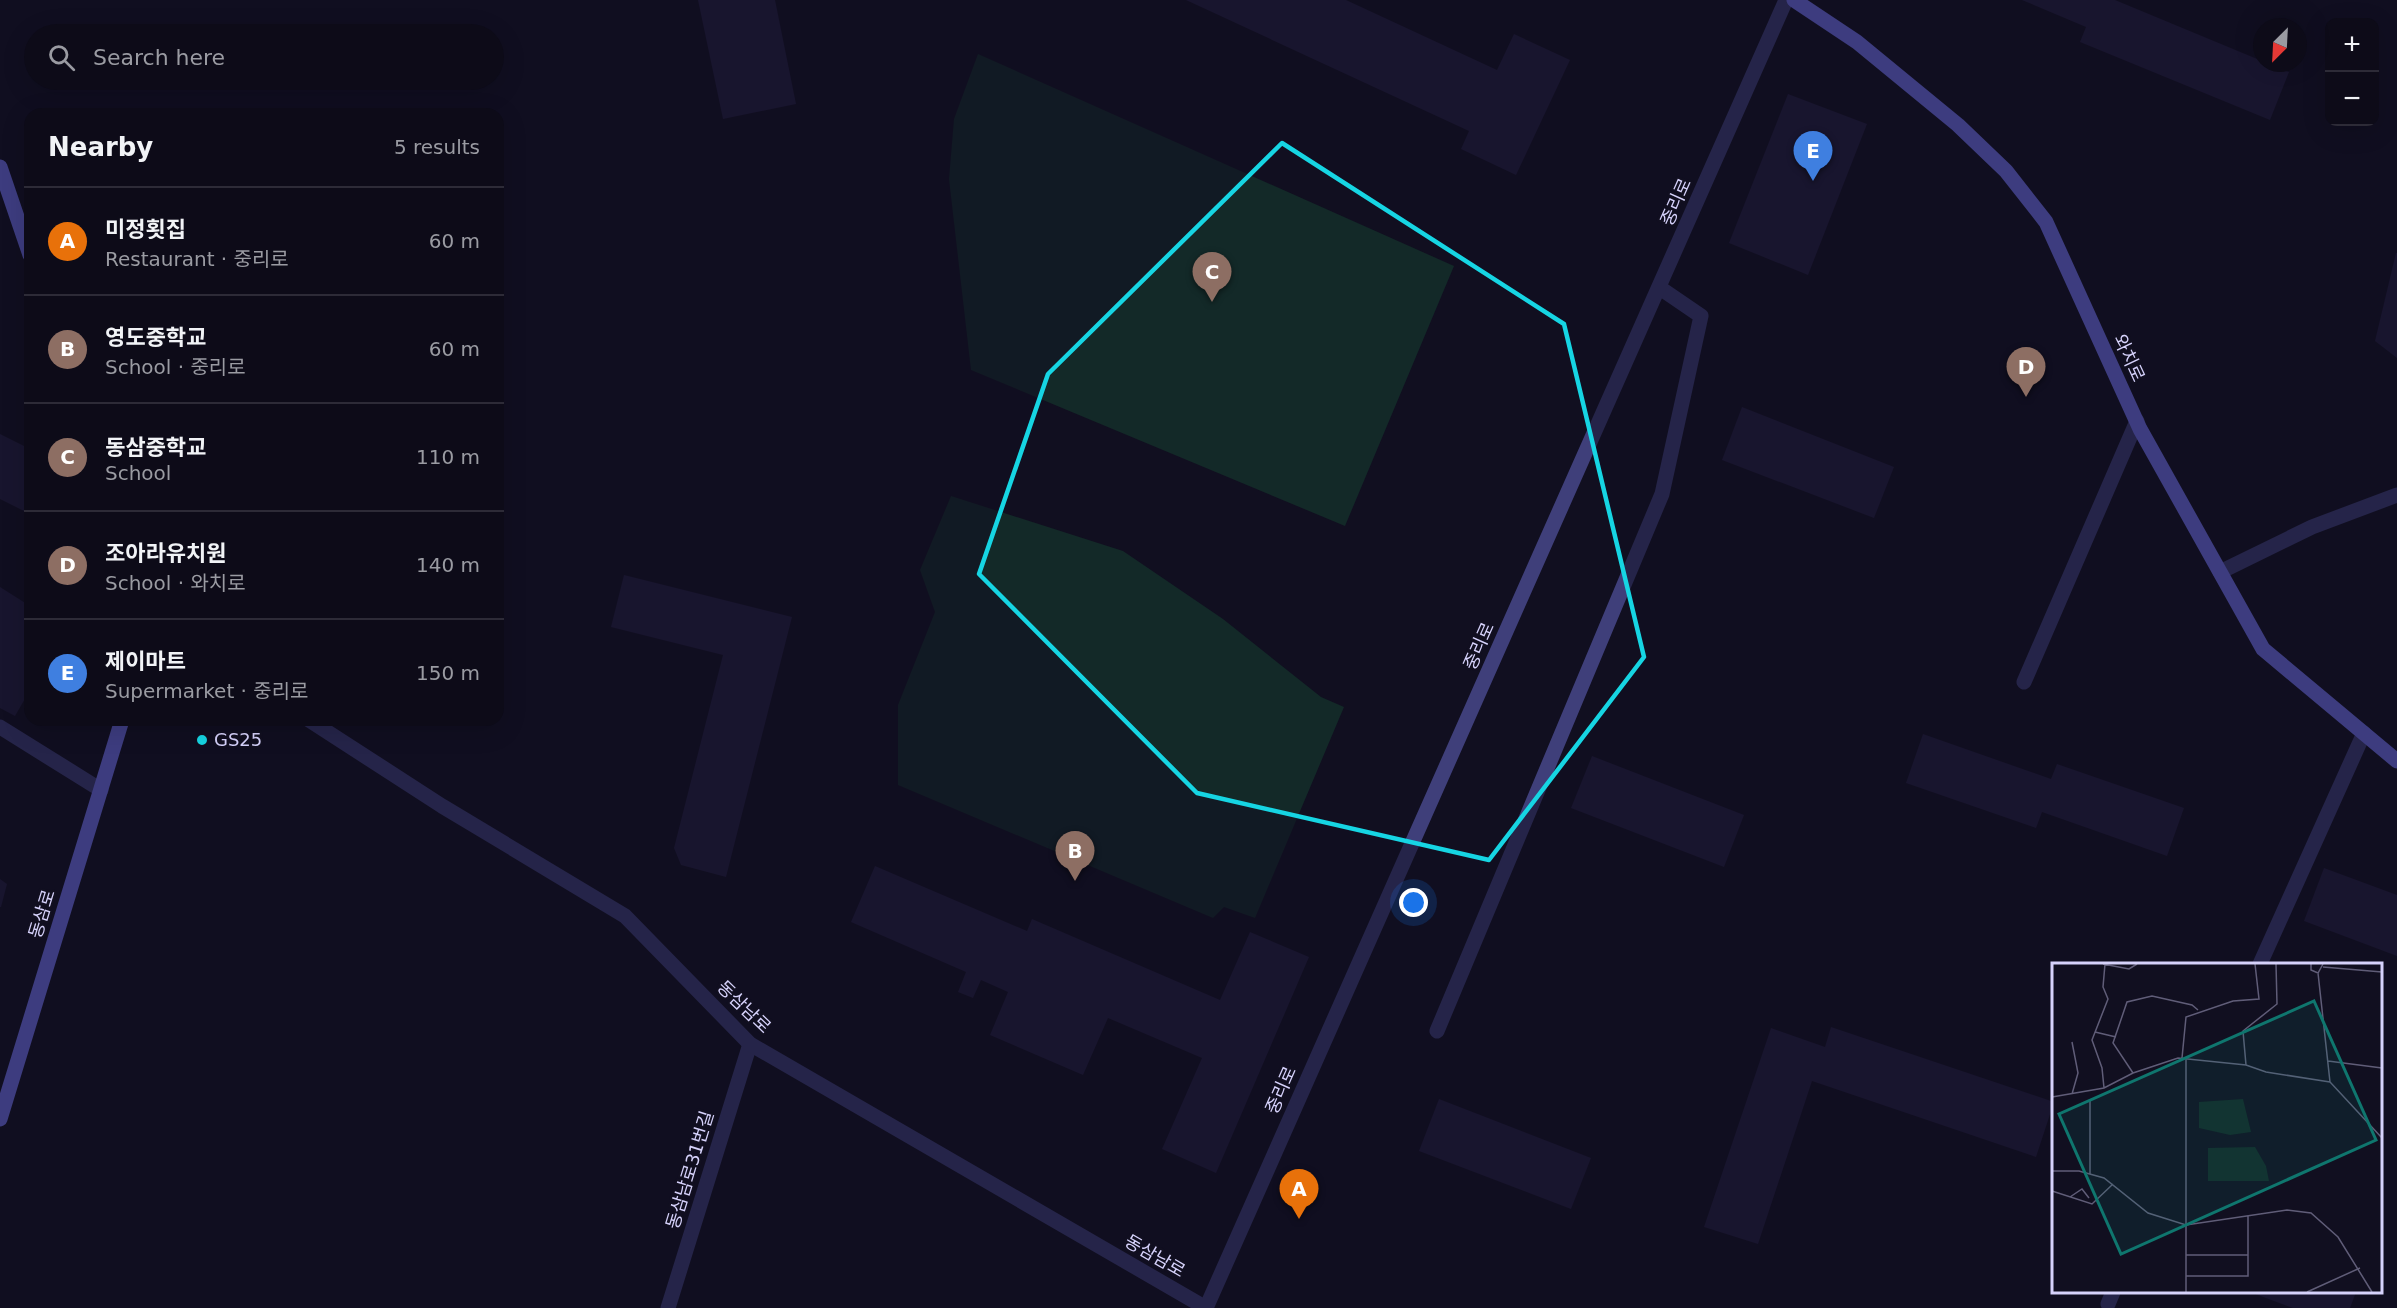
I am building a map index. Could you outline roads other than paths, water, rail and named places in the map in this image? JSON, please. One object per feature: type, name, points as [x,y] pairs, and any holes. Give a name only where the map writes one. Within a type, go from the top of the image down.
[{"type":"main road","name":"와치로","points":[[1794,0],[1857,42],[1958,125],[2006,171],[2046,222],[2137,421],[2263,649],[2397,761]]},
{"type":"main road","points":[[0,166],[24,237]]},
{"type":"main road","name":"동삼로","points":[[0,1119],[120,726]]},
{"type":"street","name":"중리로","points":[[1206,1308],[1786,0]]},
{"type":"street","points":[[1437,1031],[1662,494],[1701,316],[1660,288]]},
{"type":"street","points":[[2024,682],[2137,421]]},
{"type":"street","points":[[2220,572],[2312,527],[2397,495]]},
{"type":"street","name":"동삼남로","points":[[318,726],[442,806],[625,916],[750,1044],[1206,1308]]},
{"type":"street","points":[[0,728],[100,790]]},
{"type":"street","points":[[2260,963],[2364,733]]},
{"type":"street","name":"동삼남로31번길","points":[[668,1308],[750,1044]]},
{"type":"place","name":"제이마트","points":[[1813,181]]},
{"type":"place","name":"동삼중학교","points":[[1212,302]]},
{"type":"place","name":"조아라유치원","points":[[2026,397]]},
{"type":"place","name":"GS25","points":[[202,740]]},
{"type":"place","name":"영도중학교","points":[[1075,881]]},
{"type":"place","name":"미정횟집","points":[[1299,1219]]}]
